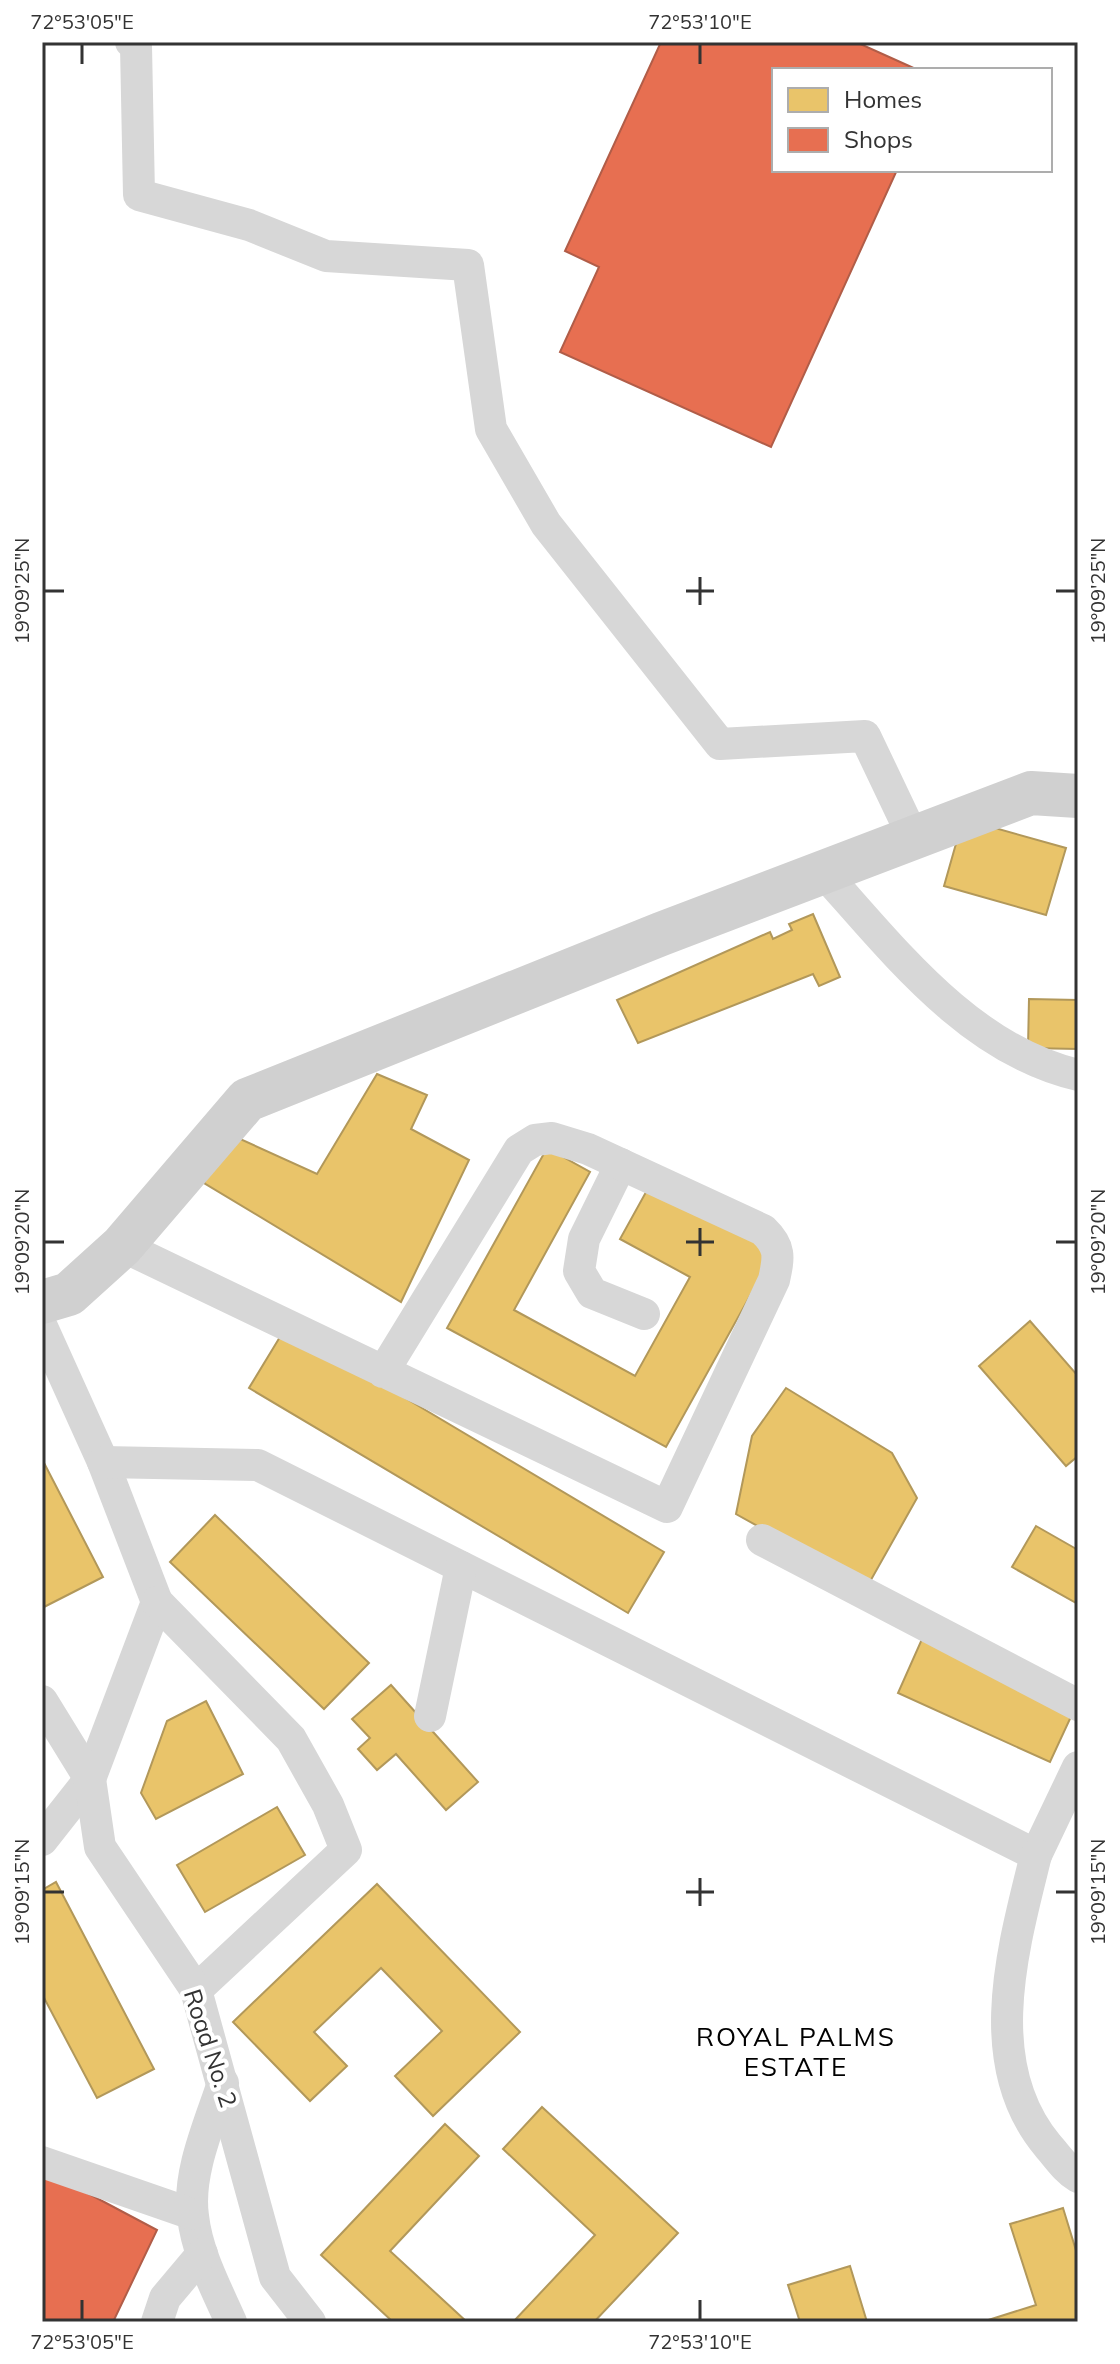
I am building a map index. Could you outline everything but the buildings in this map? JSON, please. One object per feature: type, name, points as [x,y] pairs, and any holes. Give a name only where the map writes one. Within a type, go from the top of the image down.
[{"type":"street","points":[[131,42],[136,46],[139,195],[249,225],[326,256],[468,265],[491,429],[546,524],[720,744],[865,736],[914,839]]},
{"type":"street","points":[[42,1302],[69,1294],[122,1246],[247,1100],[661,934],[1031,793],[1078,796]]},
{"type":"street","points":[[824,873],[925,984],[983,1031],[1050,1069],[1078,1075]]},
{"type":"street","points":[[122,1246],[383,1372],[667,1507],[770,1290],[780,1256],[776,1242],[763,1230],[621,1164],[552,1138],[535,1140],[519,1150],[383,1372]]},
{"type":"street","points":[[621,1164],[584,1239],[579,1271],[592,1293],[644,1314]]},
{"type":"street","points":[[42,1327],[103,1462],[157,1602],[291,1739],[328,1805],[346,1850],[196,1990]]},
{"type":"street","points":[[103,1462],[258,1465],[1036,1855]]},
{"type":"street","points":[[762,1540],[1078,1705]]},
{"type":"street","points":[[430,1716],[461,1567]]},
{"type":"street","points":[[42,1840],[90,1779],[157,1602]]},
{"type":"street","name":"Road No. 2","points":[[42,1701],[90,1779],[100,1847],[196,1990],[275,2277],[310,2322]]},
{"type":"street","points":[[1078,1767],[1036,1855],[1013,1948],[1006,2004],[1012,2069],[1031,2125],[1078,2177]]},
{"type":"street","points":[[223,2083],[199,2159],[192,2214],[202,2254],[231,2322]]},
{"type":"street","points":[[42,2162],[192,2214]]},
{"type":"street","points":[[157,2322],[165,2298],[202,2254]]},
{"type":"district","name":"ROYAL PALMS ESTATE","points":[[796,2051]]}]
